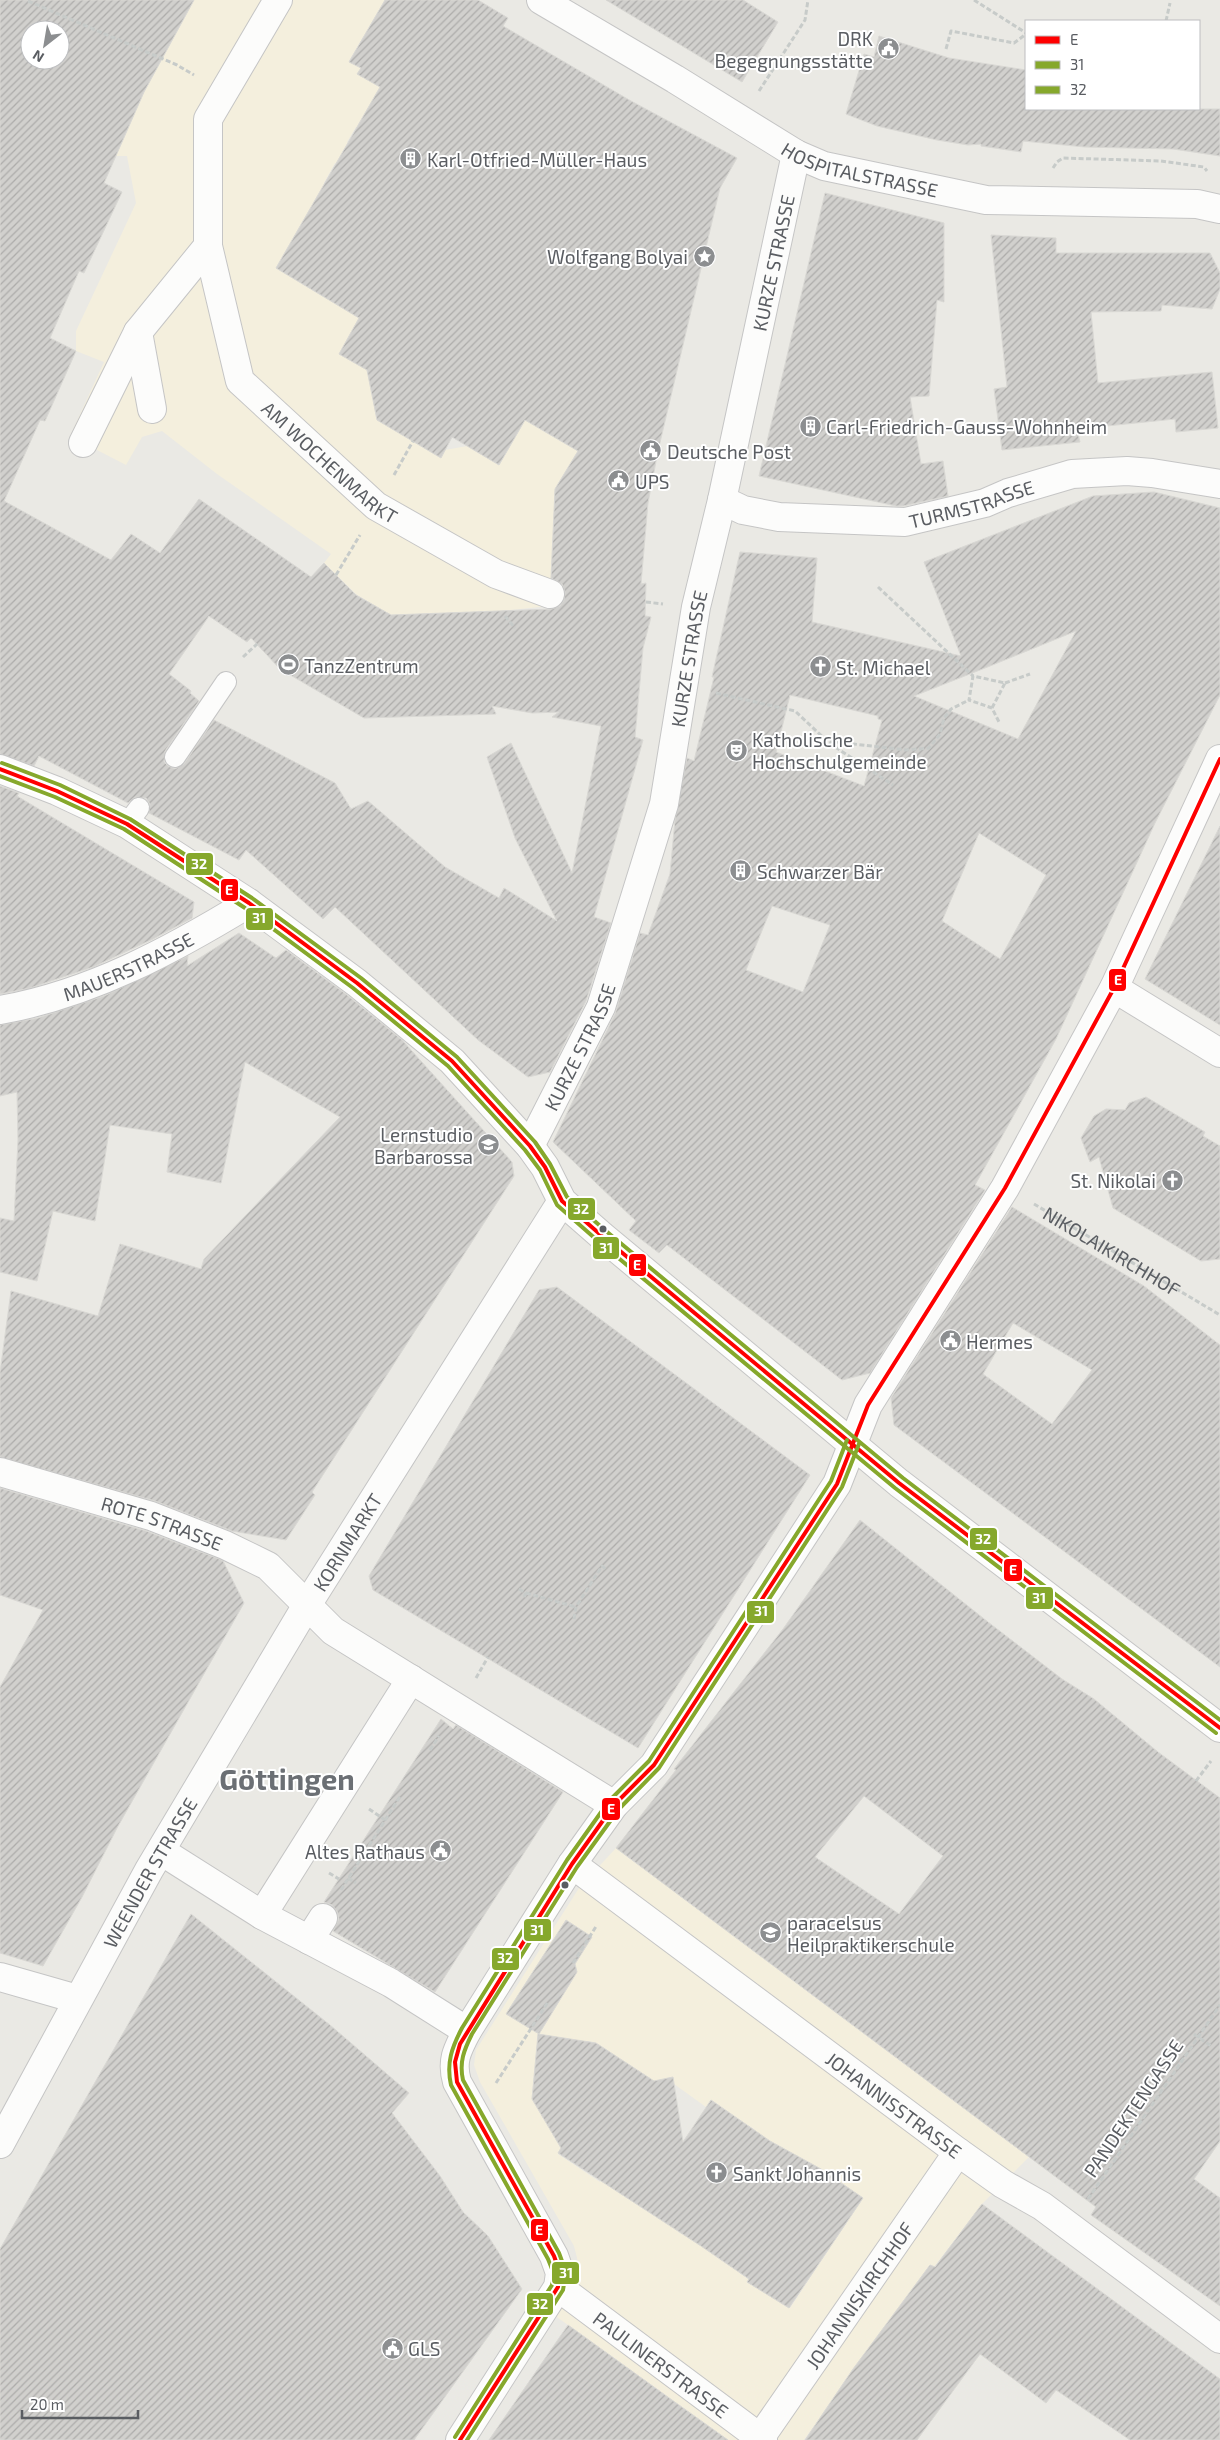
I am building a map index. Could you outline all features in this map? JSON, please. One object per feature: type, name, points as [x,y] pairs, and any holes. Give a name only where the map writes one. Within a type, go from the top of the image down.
[{"type":"street","name":"AM WOCHENMARKT","points":[[278,0],[208,119],[208,246],[240,381],[376,506],[496,574],[550,594]]},
{"type":"street","name":"HOSPITALSTRASSE","points":[[541,0],[741,119],[796,154],[824,166],[986,200],[1197,204],[1220,209]]},
{"type":"street","name":"KURZE STRASSE","points":[[530,1146],[602,1007],[664,804],[696,607],[722,500],[796,154]]},
{"type":"street","points":[[83,443],[138,332],[208,246]]},
{"type":"street","points":[[138,332],[152,409]]},
{"type":"street","name":"TURMSTRASSE","points":[[722,500],[743,510],[779,517],[905,522],[985,503],[1008,493],[1072,474],[1152,473],[1220,484]]},
{"type":"street","points":[[460,2440],[552,2297],[560,2273],[554,2256],[457,2082],[453,2068],[454,2056],[467,2031],[572,1864],[614,1805],[654,1766],[837,1484],[868,1405],[1005,1188],[1114,988],[1220,759]]},
{"type":"street","points":[[0,769],[57,791],[133,816],[358,983],[452,1061],[530,1146],[545,1167],[562,1201],[853,1442],[899,1483],[1220,1727]]},
{"type":"street","name":"MAUERSTRASSE","points":[[0,1010],[54,996],[141,965],[190,940],[249,903]]},
{"type":"street","points":[[1114,988],[1220,1053]]},
{"type":"street","name":"KORNMARKT","points":[[307,1604],[562,1201]]},
{"type":"street","name":"ROTE STRASSE","points":[[0,1472],[151,1516],[225,1545],[268,1566],[333,1631],[614,1805]]},
{"type":"street","name":"WEENDER STRASSE","points":[[0,2144],[77,1999],[149,1870],[307,1604]]},
{"type":"street","points":[[262,1915],[411,1679]]},
{"type":"street","points":[[162,1851],[262,1915],[316,1929],[390,1983],[467,2031]]},
{"type":"street","name":"JOHANNISSTRASSE","points":[[572,1864],[958,2152],[1003,2184],[1042,2206],[1220,2339]]},
{"type":"street","points":[[0,1977],[77,1999]]},
{"type":"street","name":"JOHANNISKIRCHHOF","points":[[762,2439],[958,2152]]},
{"type":"street","name":"PAULINERSTRASSE","points":[[552,2297],[762,2439]]},
{"type":"lane","points":[[175,757],[226,682]]},
{"type":"path","points":[[741,119],[805,20],[808,0]]},
{"type":"path","points":[[974,0],[1025,32]]},
{"type":"path","points":[[28,1],[177,65],[223,92]]},
{"type":"path","points":[[1166,20],[1170,3]]},
{"type":"path","points":[[946,49],[951,30],[1014,43],[1025,34]]},
{"type":"path","points":[[878,586],[973,676],[1005,683],[1030,674]]},
{"type":"path","points":[[827,741],[907,750],[929,748],[940,734],[948,714],[969,700],[973,676]]},
{"type":"path","points":[[992,708],[1005,683]]},
{"type":"path","points":[[683,685],[795,711],[827,741],[893,785]]},
{"type":"path","points":[[969,700],[992,708],[1000,724]]},
{"type":"path","name":"NIKOLAIKIRCHHOF","points":[[1005,1188],[1220,1315]]},
{"type":"path","points":[[574,1619],[576,1607],[602,1566],[607,1570]]},
{"type":"path","points":[[520,1589],[526,1593],[576,1607]]},
{"type":"path","points":[[523,1599],[526,1593]]},
{"type":"path","points":[[1196,1780],[1214,1757]]},
{"type":"path","points":[[340,1891],[401,1795]]},
{"type":"path","points":[[380,1815],[385,1820]]},
{"type":"path","points":[[334,1876],[339,1879]]},
{"type":"path","points":[[348,1878],[356,1882]]},
{"type":"path","points":[[573,1962],[590,1936]]},
{"type":"path","points":[[476,2115],[548,2002]]},
{"type":"path","name":"PANDEKTENGASSE","points":[[1068,2225],[1220,2005]]},
{"type":"path","points":[[1194,2034],[1211,2046]]},
{"type":"shaded area","points":[[194,0],[385,0],[349,61],[361,68],[358,74],[385,90],[379,140],[356,127],[347,142],[370,155],[358,176],[335,163],[324,183],[346,197],[304,221],[276,268],[360,318],[377,420],[413,441],[445,450],[467,446],[499,465],[525,420],[578,451],[555,489],[550,606],[501,611],[391,615],[357,595],[324,563],[331,554],[217,474],[162,431],[142,437],[126,465],[70,436],[104,362],[76,351],[76,331],[136,203],[127,156],[116,156],[144,92]]},
{"type":"shaded area","points":[[616,1848],[1029,2157],[982,2204],[934,2267],[930,2265],[804,2440],[728,2440],[554,2315],[576,2280],[578,2262],[574,2246],[480,2082],[474,2065],[476,2050],[579,1888]],"holes":[[[586,2041],[593,2042],[592,2050],[660,2096],[666,2079],[672,2077],[674,2084],[706,2107],[711,2100],[717,2104],[713,2111],[744,2133],[749,2126],[754,2129],[750,2136],[821,2170],[863,2198],[790,2308],[747,2282],[749,2279],[739,2273],[739,2266],[726,2253],[721,2260],[688,2228],[684,2235],[678,2232],[682,2225],[650,2203],[645,2210],[640,2207],[645,2200],[607,2171],[600,2182],[558,2154],[569,2136],[550,2114],[543,2118],[539,2111],[545,2107],[541,2084],[533,2083],[534,2075],[585,2049]]]},
{"type":"building","points":[[0,0],[194,0],[144,92],[104,183],[122,192],[84,273],[79,271],[50,338],[76,351],[45,421],[40,420],[4,501],[111,560],[131,534],[160,553],[199,499],[311,577],[324,563],[356,595],[391,615],[552,609],[560,606],[564,600],[565,592],[562,584],[551,578],[555,489],[578,451],[525,420],[499,465],[452,437],[441,458],[377,420],[367,370],[339,354],[359,318],[276,268],[380,87],[357,74],[361,68],[349,62],[385,0],[478,0],[508,18],[503,26],[631,101],[737,158],[720,188],[658,451],[648,503],[641,584],[646,583],[645,616],[651,617],[643,648],[635,737],[643,740],[594,917],[611,923],[586,1001],[550,1072],[528,1077],[478,1040],[335,907],[323,919],[246,850],[239,860],[149,813],[150,804],[146,798],[135,797],[128,803],[39,756],[34,766],[0,754]],"holes":[[[209,616],[247,642],[251,638],[280,669],[364,718],[496,714],[492,706],[532,713],[559,712],[552,717],[601,726],[572,873],[511,743],[487,757],[515,838],[557,921],[504,888],[499,898],[445,867],[368,801],[351,809],[335,783],[214,720],[184,764],[175,769],[168,766],[164,762],[165,751],[199,701],[190,693],[191,691],[169,674]]]},
{"type":"building","points":[[606,0],[743,0],[778,22],[742,82]]},
{"type":"building","points":[[879,36],[949,58],[1025,70],[1025,110],[1220,109],[1220,156],[1173,149],[1085,147],[1023,141],[1021,152],[981,146],[981,144],[968,145],[937,140],[877,126],[846,114],[864,54],[874,57]]},
{"type":"building","points":[[825,193],[944,223],[944,302],[937,300],[929,396],[910,397],[921,464],[943,461],[948,496],[896,506],[759,476]]},
{"type":"building","points":[[991,235],[1056,238],[1056,253],[1210,253],[1220,273],[1220,289],[1212,309],[1162,305],[1161,311],[1091,312],[1098,383],[1212,372],[1218,428],[1176,432],[1175,419],[1077,429],[1080,442],[1002,450],[994,389],[1007,387]]},
{"type":"building","points":[[1154,492],[1220,508],[1220,695],[1155,823],[1056,1039],[975,1185],[985,1190],[870,1373],[842,1380],[667,1245],[659,1253],[629,1230],[636,1221],[553,1142],[615,1014],[640,933],[648,935],[670,874],[675,820],[687,758],[694,761],[740,552],[817,558],[812,622],[961,656],[924,562],[1093,496]],"holes":[[[1076,631],[1018,739],[914,696]],[[790,695],[878,716],[878,719],[882,720],[864,786],[776,752]],[[979,833],[1046,875],[1000,959],[942,921]],[[772,906],[830,925],[803,992],[746,970]]]},
{"type":"building","points":[[0,786],[19,793],[17,796],[194,902],[192,918],[153,939],[93,967],[30,988],[0,994]]},
{"type":"building","points":[[1220,826],[1220,1025],[1145,979]]},
{"type":"building","points":[[239,933],[276,958],[286,950],[347,995],[402,1040],[512,1162],[514,1176],[312,1492],[315,1495],[286,1540],[232,1531],[155,1501],[0,1457],[0,1372],[11,1291],[98,1316],[120,1244],[201,1269],[204,1259],[340,1117],[245,1062],[221,1183],[167,1172],[172,1134],[110,1125],[95,1221],[53,1211],[37,1281],[0,1272],[0,1218],[14,1221],[18,1140],[17,1092],[0,1096],[0,1025],[38,1018],[104,996],[188,956],[187,966]]},
{"type":"building","name":"St. Nikolai","points":[[1146,1097],[1205,1132],[1203,1136],[1220,1146],[1220,1259],[1201,1261],[1113,1208],[1099,1157],[1090,1162],[1081,1138],[1094,1116],[1106,1109],[1125,1110],[1129,1103]]},
{"type":"building","points":[[1012,1207],[1144,1286],[1220,1345],[1220,1667],[894,1425],[891,1398]],"holes":[[[1013,1323],[1092,1370],[1052,1424],[983,1374]]]},
{"type":"building","points":[[557,1287],[810,1475],[638,1748],[373,1590],[369,1576],[539,1290]]},
{"type":"building","points":[[0,1488],[146,1531],[219,1559],[223,1561],[244,1603],[117,1828],[82,1897],[43,1966],[0,1953],[0,1687],[43,1610],[0,1595]]},
{"type":"building","points":[[860,1520],[988,1622],[1062,1679],[1094,1699],[1158,1752],[1220,1798],[1220,2141],[1194,2179],[1220,2198],[1220,2306],[1091,2215],[1096,2207],[616,1848],[676,1770],[674,1769],[783,1629]],"holes":[[[864,1796],[943,1856],[899,1914],[815,1857]]]},
{"type":"building","name":"Altes Rathaus","points":[[441,1719],[453,1729],[456,1725],[563,1792],[435,1992],[333,1931],[339,1919],[337,1911],[332,1905],[324,1902]]},
{"type":"building","points":[[191,1914],[330,2025],[409,2093],[392,2113],[440,2176],[463,2212],[488,2236],[522,2289],[414,2440],[0,2440],[0,2249]]},
{"type":"building","points":[[566,1920],[592,1937],[575,1964],[577,1972],[539,2034],[506,2014]]},
{"type":"building","name":"Sankt Johannis","points":[[538,2034],[596,2043],[654,2081],[673,2077],[683,2142],[711,2100],[770,2141],[821,2169],[863,2198],[789,2308],[747,2282],[749,2279],[701,2246],[558,2153],[561,2148],[532,2099]]},
{"type":"building","points":[[982,2204],[1220,2379],[1220,2440],[1130,2440],[1056,2390],[1046,2403],[980,2354],[917,2440],[805,2440],[853,2369],[930,2265],[935,2267]]},
{"type":"building","points":[[568,2325],[672,2400],[728,2440],[489,2440]]},
{"type":"transit line","name":"E","points":[[460,2440],[558,2287],[560,2273],[554,2256],[457,2082],[455,2062],[460,2044],[572,1864],[614,1805],[654,1765],[837,1484],[868,1405],[1005,1188],[1114,988],[1220,759]]},
{"type":"transit line","name":"32","points":[[2,763],[60,785],[130,819],[252,898],[361,978],[457,1057],[535,1142],[550,1164],[567,1197],[606,1231],[903,1478],[1220,1720]]},
{"type":"transit line","name":"E","points":[[0,769],[57,791],[127,824],[249,903],[357,983],[452,1061],[530,1146],[545,1167],[562,1201],[602,1236],[899,1483],[1220,1728]]},
{"type":"transit line","name":"31","points":[[0,776],[55,797],[124,829],[245,908],[353,988],[448,1066],[525,1150],[540,1170],[557,1205],[598,1241],[895,1488],[1216,1733]]},
{"type":"transit line","name":"32","points":[[455,2437],[552,2285],[554,2274],[548,2259],[451,2085],[449,2069],[455,2042],[567,1860],[609,1801],[649,1761],[831,1481],[847,1440]]},
{"type":"transit line","name":"31","points":[[467,2440],[563,2290],[566,2272],[559,2253],[463,2080],[462,2062],[467,2045],[472,2034],[577,1867],[619,1809],[659,1768],[842,1487],[859,1444]]},
{"type":"place","name":"DRK Begegnungsstätte","points":[[889,49]]},
{"type":"place","name":"Karl-Otfried-Müller-Haus","points":[[411,159]]},
{"type":"place","name":"Wolfgang Bolyai","points":[[704,256]]},
{"type":"place","name":"Carl-Friedrich-Gauss-Wohnheim","points":[[810,426]]},
{"type":"place","name":"Deutsche Post","points":[[651,451]]},
{"type":"place","name":"UPS","points":[[619,481]]},
{"type":"place","name":"TanzZentrum","points":[[288,665]]},
{"type":"place","name":"St. Michael","points":[[820,667]]},
{"type":"place","name":"Katholische Hochschulgemeinde","points":[[736,750]]},
{"type":"place","name":"Schwarzer Bär","points":[[741,871]]},
{"type":"place","name":"Lernstudio Barbarossa","points":[[489,1145]]},
{"type":"place","name":"St. Nikolai","points":[[1172,1180]]},
{"type":"place","name":"Hermes","points":[[950,1341]]},
{"type":"place","name":"Altes Rathaus","points":[[441,1851]]},
{"type":"place","name":"paracelsus Heilpraktikerschule","points":[[771,1933]]},
{"type":"place","name":"Sankt Johannis","points":[[717,2173]]},
{"type":"place","name":"GLS","points":[[392,2348]]},
{"type":"district","name":"Göttingen","points":[[287,1778]]}]
